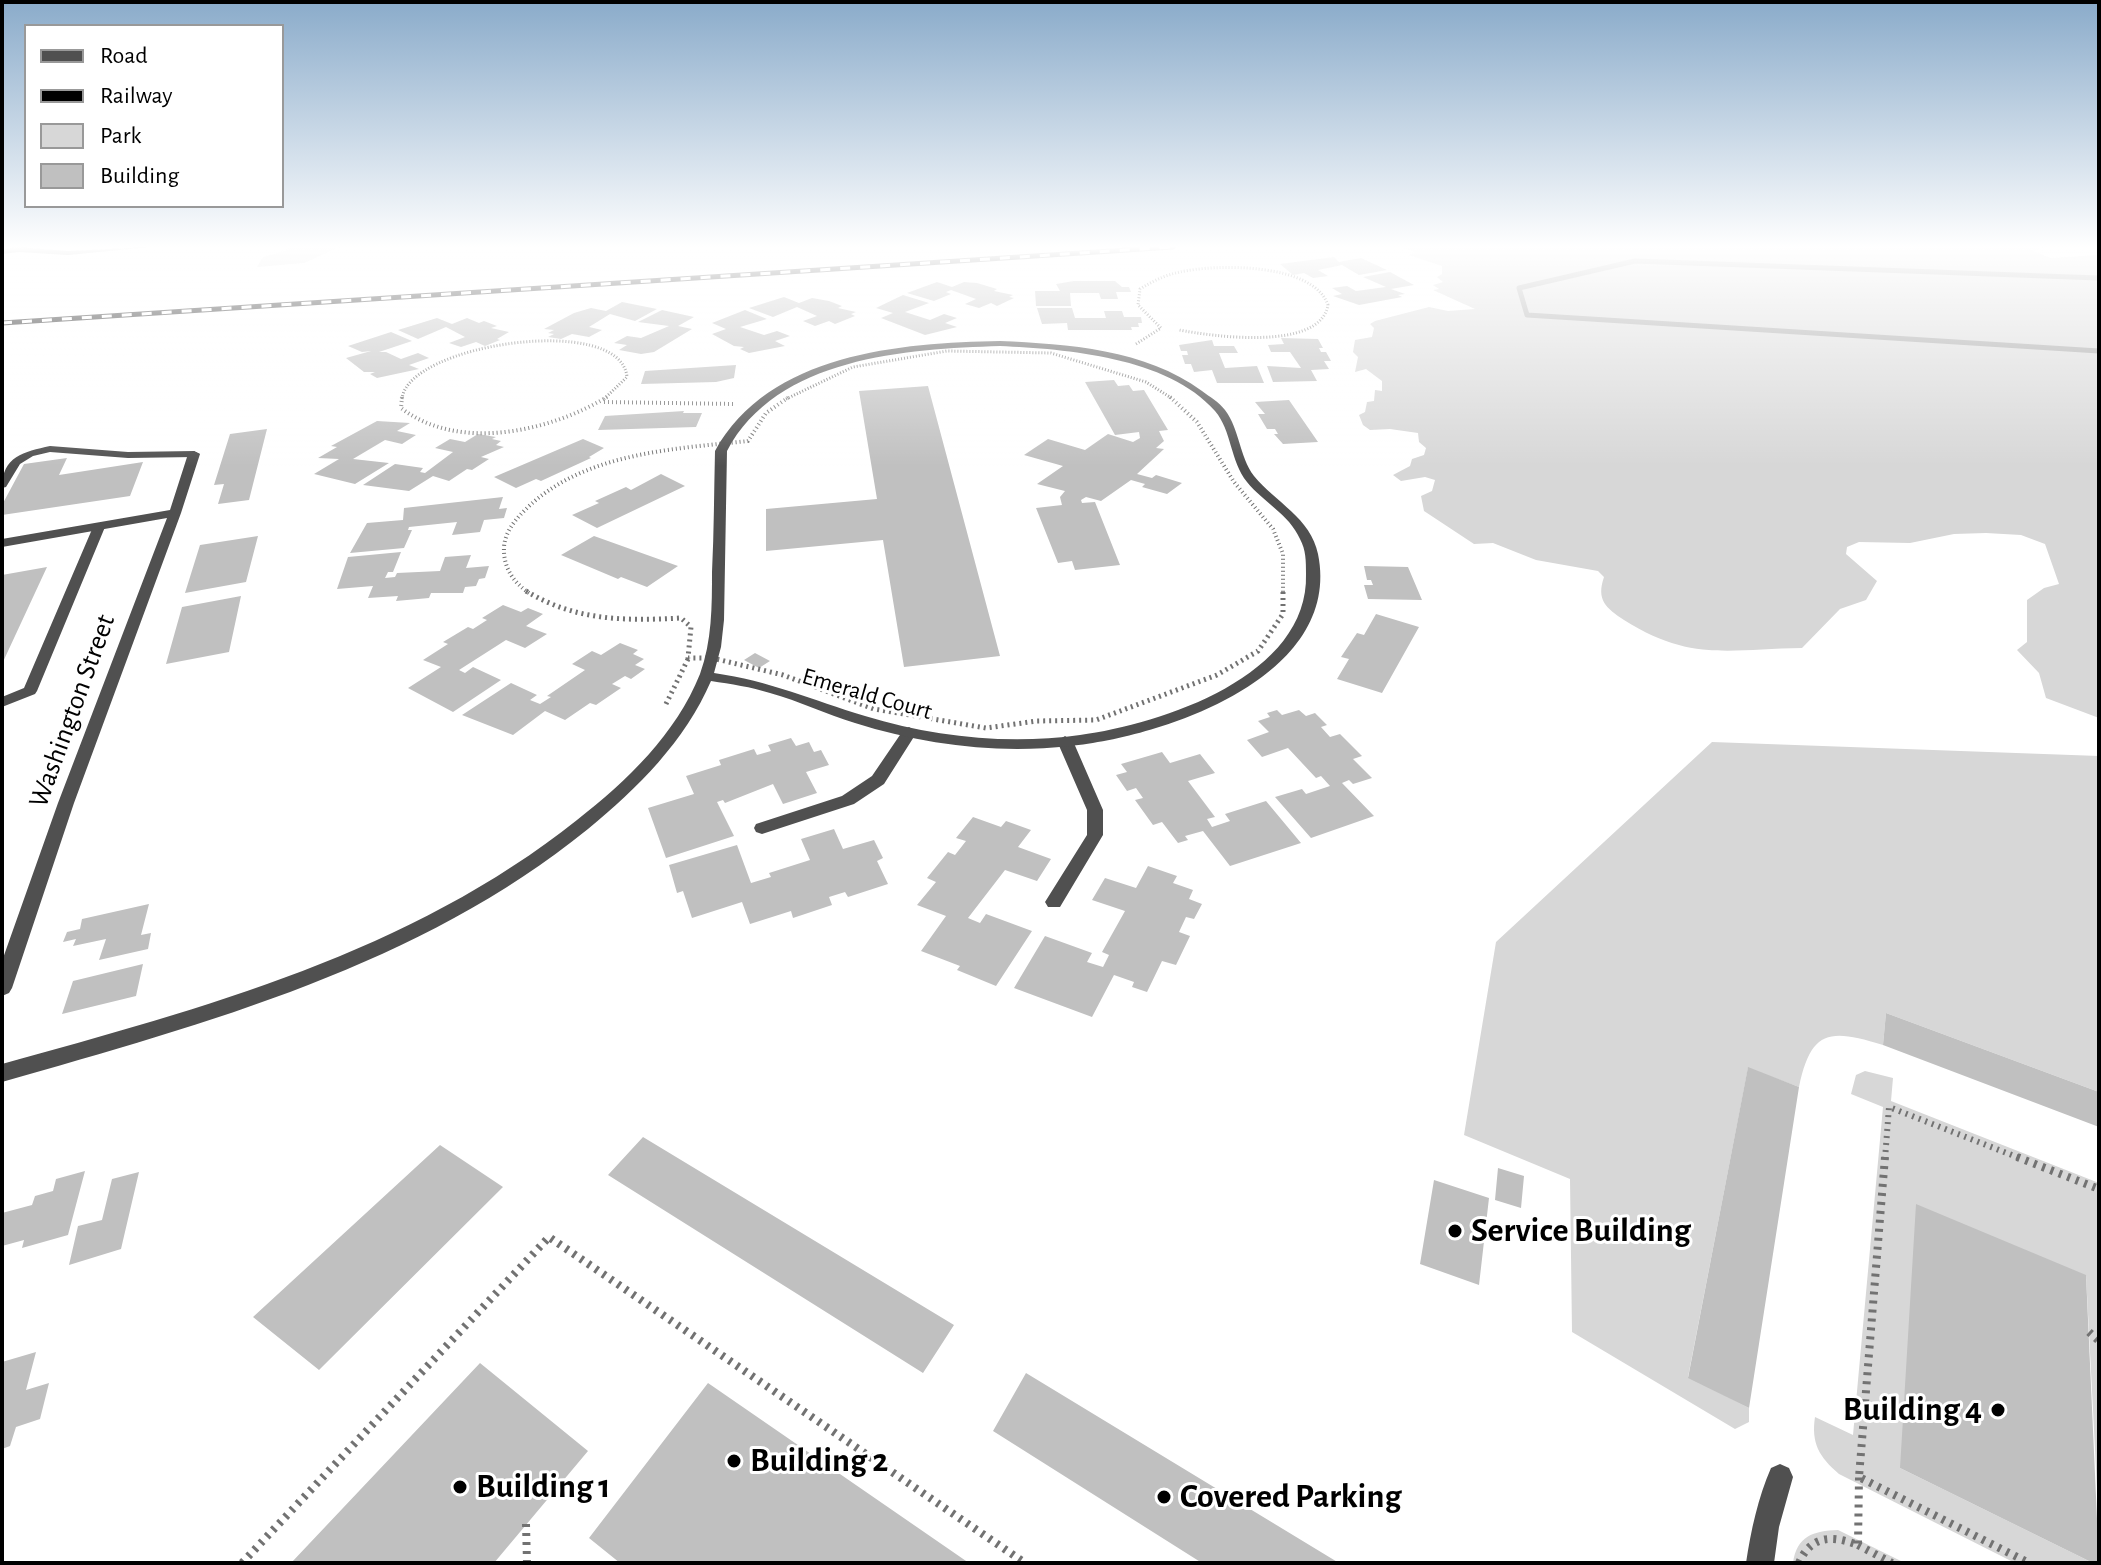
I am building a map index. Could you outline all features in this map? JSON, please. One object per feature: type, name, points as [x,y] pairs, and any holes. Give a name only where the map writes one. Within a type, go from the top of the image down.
[{"type":"street","name":"Emerald Court","points":[[706,676],[760,685],[909,732],[977,743],[1065,741],[1151,723],[1225,694],[1277,659],[1308,617],[1315,594],[1315,572],[1306,537],[1283,507],[1244,470],[1227,420],[1215,405],[1197,391],[1162,373],[1110,357],[1050,346],[1001,343],[908,349],[859,358],[783,388],[724,444]]},
{"type":"street","points":[[2,1073],[191,1020],[360,958],[432,925],[551,853],[629,785],[676,728],[706,676],[718,623],[721,451],[724,444]]},
{"type":"street","name":"Washington Street","points":[[2,485],[16,462],[29,454],[50,449],[128,455],[194,454],[175,513],[106,691],[2,988]]},
{"type":"street","points":[[2,543],[175,513]]},
{"type":"street","points":[[2,702],[30,691],[99,527]]},
{"type":"street","points":[[762,828],[848,800],[878,780],[909,732]]},
{"type":"street","points":[[1054,902],[1095,835],[1095,810],[1065,741]]},
{"type":"street","points":[[1760,1563],[1765,1527],[1780,1477]]},
{"type":"path","points":[[1110,357],[1161,328],[1153,320]]},
{"type":"path","points":[[1179,330],[1233,337],[1282,334],[1319,320]]},
{"type":"path","points":[[602,402],[624,383],[627,371],[623,360],[602,348],[555,341],[498,346],[444,361],[408,384],[400,402],[405,413],[419,422],[469,432],[534,426],[579,413],[602,402],[702,401],[760,411]]},
{"type":"path","points":[[661,714],[688,658],[691,627],[681,618],[618,620],[580,615],[552,606],[521,590],[503,564],[501,549],[506,530],[533,502],[560,484],[600,465],[644,453],[748,441],[760,411],[853,367],[947,351],[1051,353],[1146,382],[1179,403],[1197,422],[1234,482],[1273,529],[1283,554],[1283,614],[1258,651],[1217,675],[1096,720],[1037,721],[986,728],[945,722],[874,709],[783,675],[712,658],[688,658]]},
{"type":"path","points":[[1858,1545],[1859,1477],[1889,1107],[2099,1189]]},
{"type":"path","points":[[242,1563],[549,1237],[1025,1563]]},
{"type":"path","points":[[2089,1332],[2099,1341]]},
{"type":"path","points":[[1859,1477],[2029,1563]]},
{"type":"path","points":[[526,1524],[527,1563]]},
{"type":"path","points":[[1799,1563],[1804,1548],[1818,1538],[1836,1536],[1892,1563]]},
{"type":"green space","points":[[2099,320],[2099,718],[2046,698],[2039,673],[2017,650],[2027,642],[2027,600],[2044,588],[2059,584],[2045,544],[2021,535],[1954,534],[1910,543],[1859,542],[1847,547],[1846,554],[1877,581],[1866,600],[1840,609],[1802,648],[1731,651],[1690,648],[1669,642],[1618,616],[1604,603],[1601,592],[1604,577],[1598,571],[1536,560],[1493,543],[1474,544],[1424,511],[1421,496],[1432,491],[1435,480],[1425,477],[1401,481],[1393,475],[1410,466],[1412,459],[1424,455],[1426,448],[1419,442],[1418,433],[1370,430],[1363,425],[1359,415],[1365,412],[1367,402],[1374,401],[1375,390],[1382,391],[1382,381],[1366,369],[1355,372],[1358,357],[1353,352],[1355,340],[1372,337],[1374,328],[1370,324],[1375,321]]},
{"type":"green space","points":[[1712,742],[2099,756],[2099,1092],[1886,1013],[1883,1045],[1849,1036],[1825,1038],[1810,1054],[1799,1087],[1748,1068],[1688,1377],[1749,1408],[1749,1422],[1735,1429],[1572,1332],[1570,1179],[1464,1135],[1496,942]]},
{"type":"green space","points":[[1865,1071],[1893,1078],[1891,1101],[2099,1183],[2099,1526],[2086,1275],[1900,1468],[2093,1563],[2015,1563],[1839,1474],[1818,1449],[1814,1434],[1815,1417],[1853,1435],[1883,1107],[1851,1094],[1856,1075]]},
{"type":"green space","points":[[1838,1530],[1905,1563],[1793,1563],[1802,1541],[1814,1534]]},
{"type":"building","points":[[430,320],[452,324],[472,320],[484,321],[497,326],[491,328],[509,332],[485,346],[476,342],[461,347],[449,343],[465,337],[446,327],[418,339],[398,330]]},
{"type":"building","points":[[561,320],[600,320],[589,327],[602,330],[589,337],[572,334],[561,339],[548,337],[554,334],[548,333],[554,330],[544,329]]},
{"type":"building","points":[[689,320],[678,326],[692,329],[654,352],[641,354],[619,350],[627,345],[614,343],[627,336],[641,338],[669,326],[638,322]]},
{"type":"building","points":[[720,320],[764,320],[740,327],[764,335],[777,331],[790,336],[775,341],[785,346],[749,353],[740,349],[744,347],[734,346],[712,334],[726,329],[712,323]]},
{"type":"building","points":[[806,320],[845,320],[815,326],[803,321]]},
{"type":"building","points":[[886,320],[952,320],[945,323],[957,327],[925,335]]},
{"type":"building","points":[[1041,320],[1142,320],[1142,323],[1138,323],[1139,327],[1131,327],[1132,330],[1068,330],[1067,323],[1042,324]]},
{"type":"building","points":[[391,332],[412,341],[379,352],[401,359],[418,353],[429,358],[409,365],[419,369],[377,378],[370,374],[375,372],[364,372],[346,358],[371,351],[362,352],[348,346]]},
{"type":"building","points":[[1281,338],[1318,339],[1323,348],[1319,348],[1321,352],[1326,352],[1331,361],[1324,361],[1329,369],[1311,370],[1317,381],[1273,382],[1267,366],[1301,368],[1290,352],[1271,352],[1268,345],[1284,344]]},
{"type":"building","points":[[1212,340],[1214,346],[1234,346],[1238,353],[1219,353],[1225,368],[1257,366],[1264,383],[1217,383],[1212,370],[1194,372],[1191,364],[1185,364],[1182,355],[1188,355],[1187,351],[1181,351],[1179,345]]},
{"type":"building","points":[[736,365],[734,378],[716,382],[641,384],[645,371]]},
{"type":"building","points":[[1114,380],[1118,386],[1129,385],[1133,391],[1144,390],[1168,430],[1159,431],[1164,441],[1156,448],[1164,449],[1137,474],[1152,478],[1156,475],[1182,483],[1167,494],[1142,487],[1145,484],[1131,480],[1101,501],[1086,497],[1081,500],[1082,503],[1095,502],[1120,565],[1075,570],[1072,561],[1058,563],[1036,508],[1062,505],[1060,497],[1065,491],[1037,484],[1063,466],[1024,455],[1048,439],[1085,450],[1108,434],[1133,442],[1140,438],[1139,432],[1115,435],[1085,382]]},
{"type":"building","points":[[928,386],[1000,656],[904,667],[883,540],[766,551],[766,509],[877,499],[859,391]]},
{"type":"building","points":[[1289,400],[1318,442],[1283,444],[1274,434],[1278,434],[1275,429],[1267,429],[1258,414],[1265,414],[1255,402]]},
{"type":"building","points":[[684,411],[702,413],[696,427],[598,430],[605,416]]},
{"type":"building","points":[[377,421],[410,423],[397,431],[416,435],[402,444],[385,440],[353,459],[389,463],[355,484],[314,474],[339,459],[318,458],[337,447],[331,446]]},
{"type":"building","points":[[267,429],[249,500],[218,504],[224,484],[214,485],[230,434]]},
{"type":"building","points":[[478,434],[496,437],[492,439],[501,441],[496,445],[504,447],[481,457],[489,459],[449,481],[433,476],[409,491],[363,485],[395,464],[423,468],[420,472],[425,473],[453,452],[435,448],[450,439],[465,442]]},
{"type":"building","points":[[583,439],[604,448],[591,458],[541,481],[536,479],[516,488],[494,477]]},
{"type":"building","points":[[67,458],[59,475],[143,462],[130,496],[2,515],[2,505],[24,464]]},
{"type":"building","points":[[661,474],[685,486],[597,528],[572,515],[599,503],[595,501],[626,487],[631,490]]},
{"type":"building","points":[[503,497],[499,509],[507,508],[504,518],[484,520],[480,532],[452,535],[457,522],[409,527],[408,530],[412,530],[404,548],[350,553],[367,523],[403,520],[404,508]]},
{"type":"building","points":[[258,536],[246,582],[185,593],[200,545]]},
{"type":"building","points":[[594,536],[678,566],[647,587],[621,577],[618,579],[561,555]]},
{"type":"building","points":[[401,552],[393,572],[388,572],[385,578],[395,577],[397,573],[440,571],[445,557],[471,555],[466,568],[489,566],[485,578],[479,579],[476,586],[465,587],[463,593],[431,593],[429,598],[396,601],[398,596],[368,598],[373,586],[337,589],[348,557]]},
{"type":"building","points":[[1364,566],[1408,567],[1422,600],[1368,599],[1364,585],[1373,585],[1371,580],[1367,580]]},
{"type":"building","points":[[47,567],[2,664],[2,575]]},
{"type":"building","points":[[241,596],[229,652],[166,664],[182,607]]},
{"type":"building","points":[[503,605],[521,612],[528,608],[543,614],[526,626],[547,634],[525,648],[506,640],[459,670],[465,673],[473,667],[501,680],[453,712],[408,688],[441,667],[423,660],[448,644],[443,642],[468,627],[473,629],[487,620],[482,618]]},
{"type":"building","points":[[1376,614],[1419,627],[1382,693],[1337,679],[1349,659],[1341,657],[1357,633],[1364,635]]},
{"type":"building","points":[[620,643],[638,650],[633,654],[644,659],[635,665],[645,669],[631,679],[625,676],[612,684],[621,688],[565,720],[545,711],[513,735],[462,715],[511,683],[537,695],[530,700],[540,704],[585,670],[572,664],[592,651],[601,655]]},
{"type":"building","points":[[755,653],[770,661],[759,668],[744,660]]},
{"type":"building","points":[[1277,710],[1282,715],[1299,710],[1306,716],[1315,713],[1327,725],[1321,727],[1330,737],[1340,734],[1362,756],[1353,759],[1372,778],[1353,784],[1349,780],[1342,783],[1374,816],[1311,838],[1275,797],[1302,789],[1306,794],[1330,786],[1321,776],[1316,778],[1288,748],[1262,757],[1247,740],[1269,732],[1258,721],[1270,717],[1267,713]]},
{"type":"building","points":[[791,738],[796,746],[809,742],[814,752],[821,750],[829,765],[806,772],[817,793],[783,804],[773,784],[725,803],[723,800],[717,802],[734,836],[666,858],[648,808],[694,794],[686,776],[721,765],[719,760],[754,749],[757,755],[771,751],[768,745]]},
{"type":"building","points":[[1162,752],[1170,763],[1200,754],[1215,773],[1188,781],[1215,817],[1207,819],[1212,827],[1230,821],[1225,814],[1266,801],[1301,843],[1230,866],[1203,831],[1185,836],[1188,840],[1178,843],[1162,822],[1153,825],[1135,800],[1143,798],[1136,788],[1127,791],[1116,775],[1127,772],[1121,764]]},
{"type":"building","points":[[973,817],[1001,827],[1006,821],[1031,830],[1018,847],[1051,859],[1037,881],[1005,870],[968,918],[980,923],[986,914],[1032,931],[996,986],[957,970],[960,966],[921,951],[946,916],[917,905],[936,882],[927,878],[948,852],[955,855],[966,841],[956,838]]},
{"type":"building","points":[[834,829],[843,849],[874,840],[883,858],[877,861],[888,884],[848,897],[845,892],[829,897],[832,905],[793,918],[791,911],[750,924],[742,902],[692,918],[683,891],[677,893],[669,865],[737,845],[751,883],[771,877],[769,873],[810,860],[801,839]]},
{"type":"building","points":[[1148,866],[1177,876],[1173,883],[1193,890],[1189,899],[1202,904],[1194,919],[1186,917],[1179,932],[1190,936],[1176,965],[1162,961],[1147,992],[1132,987],[1134,982],[1114,975],[1092,1017],[1014,988],[1045,936],[1092,953],[1087,962],[1103,967],[1109,955],[1102,952],[1125,911],[1092,900],[1105,878],[1136,888]]},
{"type":"building","points":[[149,904],[141,935],[151,933],[148,949],[99,960],[106,939],[73,946],[76,939],[63,942],[67,932],[80,929],[82,919]]},
{"type":"building","points":[[143,964],[136,996],[62,1014],[73,981]]},
{"type":"building","points":[[1886,1013],[2099,1092],[2099,1127],[1883,1045]]},
{"type":"building","points":[[1748,1067],[1799,1087],[1749,1408],[1688,1378]]},
{"type":"building","points":[[643,1137],[954,1325],[923,1373],[608,1175]]},
{"type":"building","points":[[440,1145],[503,1187],[319,1370],[253,1317]]},
{"type":"building","points":[[1498,1168],[1524,1176],[1521,1208],[1495,1200]]},
{"type":"building","points":[[85,1171],[68,1235],[22,1248],[24,1240],[2,1246],[2,1213],[32,1205],[35,1196],[53,1191],[56,1179]]},
{"type":"building","points":[[139,1172],[121,1249],[69,1265],[78,1226],[102,1220],[112,1179]]},
{"type":"building","name":"Service Building","points":[[1434,1180],[1489,1198],[1479,1285],[1420,1264]]},
{"type":"building","name":"Building 4","points":[[1916,1204],[2086,1275],[2099,1563],[2093,1563],[1900,1468]]},
{"type":"building","points":[[36,1352],[26,1390],[49,1383],[40,1419],[16,1427],[10,1446],[2,1449],[2,1362]]},
{"type":"building","name":"Building 1","points":[[480,1363],[588,1451],[494,1563],[291,1563]]},
{"type":"building","name":"Covered Parking","points":[[1026,1373],[1339,1563],[1202,1563],[993,1431]]},
{"type":"building","name":"Building 2","points":[[708,1383],[969,1563],[620,1563],[589,1538]]},
{"type":"waterway","points":[[1607,320],[2099,351]]},
{"type":"railway","points":[[2,323],[48,320]]},
{"type":"place","name":"Service Building","points":[[1455,1231]]},
{"type":"place","name":"Building 4","points":[[1998,1410]]},
{"type":"place","name":"Building 2","points":[[734,1461]]},
{"type":"place","name":"Building 1","points":[[460,1487]]},
{"type":"place","name":"Covered Parking","points":[[1164,1497]]}]
